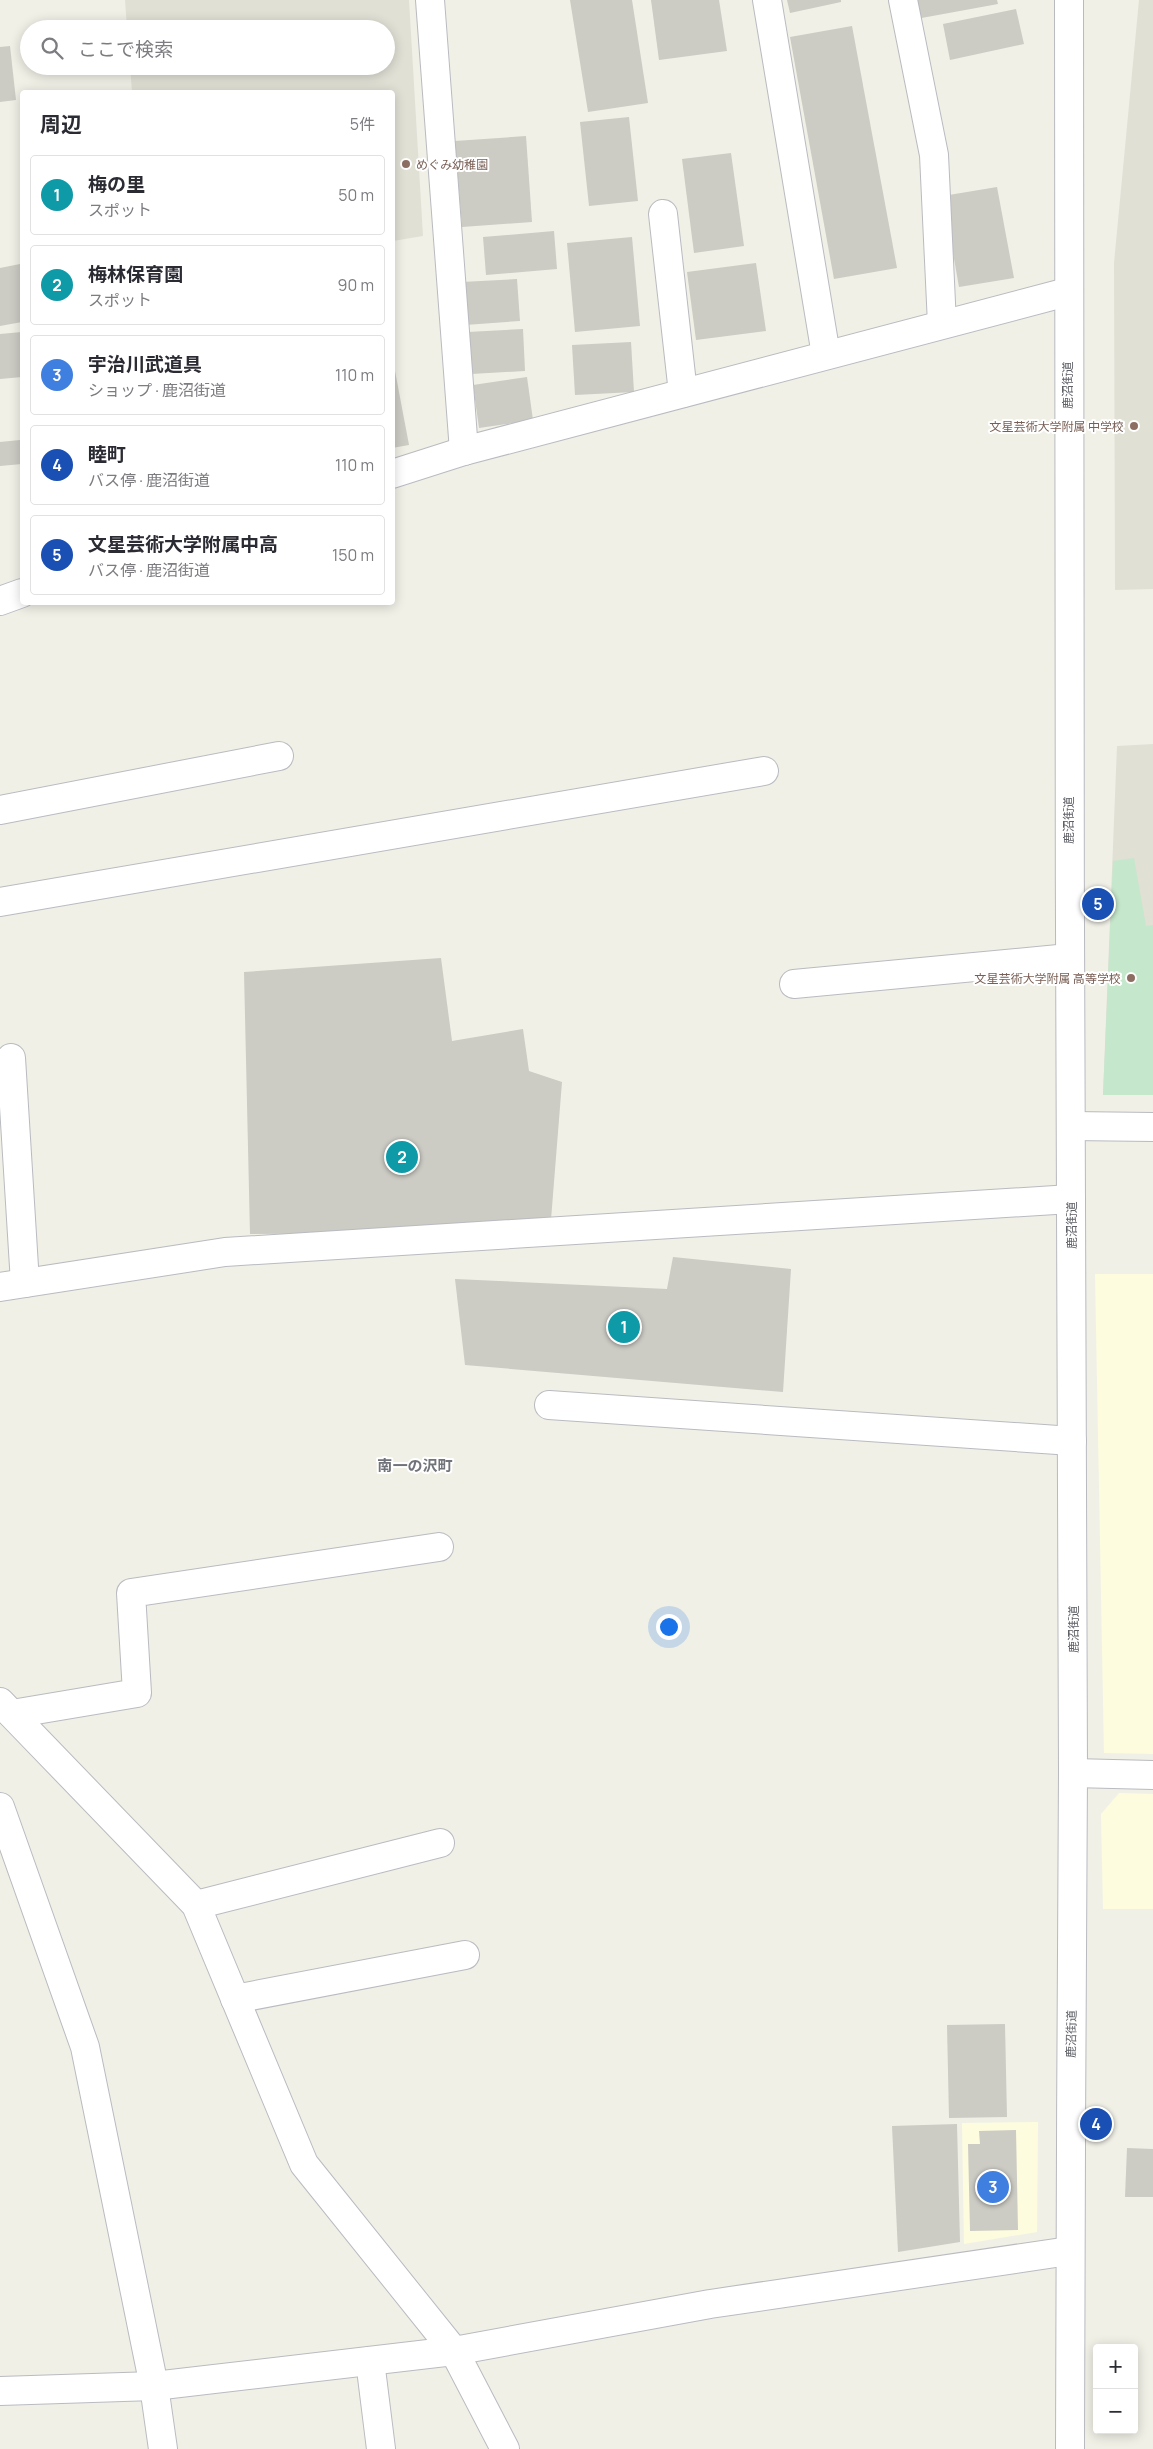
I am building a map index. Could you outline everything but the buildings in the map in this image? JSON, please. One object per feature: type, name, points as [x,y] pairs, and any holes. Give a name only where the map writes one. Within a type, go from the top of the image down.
[{"type":"street","points":[[430,0],[464,451]]},
{"type":"street","points":[[767,0],[826,355]]},
{"type":"street","points":[[903,0],[934,155],[942,324]]},
{"type":"street","name":"鹿沼街道","points":[[1069,0],[1067,292],[1073,1774],[1069,2251],[1070,2449]]},
{"type":"street","points":[[663,214],[683,393]]},
{"type":"street","points":[[395,473],[464,451],[1067,292]]},
{"type":"street","points":[[0,601],[20,594]]},
{"type":"street","points":[[0,810],[279,756]]},
{"type":"street","points":[[0,902],[764,771]]},
{"type":"street","points":[[794,984],[1069,958]]},
{"type":"street","points":[[11,1058],[12,1285],[225,1252],[1071,1199]]},
{"type":"street","points":[[1070,1126],[1153,1126]]},
{"type":"street","points":[[550,1405],[1072,1441]]},
{"type":"street","points":[[6,1708],[136,1693],[131,1593],[439,1547]]},
{"type":"street","points":[[6,1708],[196,1905],[304,2164],[454,2351],[505,2449]]},
{"type":"street","points":[[1073,1774],[1153,1775]]},
{"type":"street","points":[[0,1807],[85,2047],[154,2386],[163,2449]]},
{"type":"street","points":[[196,1905],[440,1843]]},
{"type":"street","points":[[236,1999],[465,1955]]},
{"type":"street","points":[[0,2391],[154,2386],[454,2351],[710,2304],[1069,2251]]},
{"type":"street","points":[[370,2361],[381,2449]]},
{"type":"shaded area","name":"めぐみ幼稚園","points":[[125,0],[409,0],[423,236],[395,241],[395,90],[132,90],[131,75],[395,75],[395,20],[126,20]]},
{"type":"shaded area","name":"文星芸術大学附属 中学校","points":[[1139,0],[1153,0],[1153,589],[1115,590],[1114,263]]},
{"type":"shaded area","name":"文星芸術大学附属 高等学校","points":[[1153,744],[1153,1095],[1103,1095],[1117,746]]},
{"type":"shaded area","name":"文星芸術大学附属 高等学校","points":[[1134,858],[1146,926],[1153,925],[1153,1095],[1103,1095],[1113,861]]},
{"type":"shaded area","points":[[1095,1274],[1153,1274],[1153,1754],[1104,1753]]},
{"type":"shaded area","points":[[1119,1793],[1153,1794],[1153,1909],[1103,1909],[1101,1814]]},
{"type":"shaded area","points":[[1038,2122],[1037,2232],[964,2244],[962,2123]]},
{"type":"place","name":"めぐみ幼稚園","points":[[406,164]]},
{"type":"place","name":"文星芸術大学附属 中学校","points":[[1134,426]]},
{"type":"place","name":"文星芸術大学附属中高","points":[[1098,904]]},
{"type":"place","name":"文星芸術大学附属 高等学校","points":[[1131,978]]},
{"type":"place","name":"梅林保育園","points":[[402,1157]]},
{"type":"place","name":"梅の里","points":[[624,1327]]},
{"type":"place","name":"睦町","points":[[1096,2124]]},
{"type":"place","name":"宇治川武道具","points":[[993,2187]]},
{"type":"district","name":"南一の沢町","points":[[415,1465]]}]
